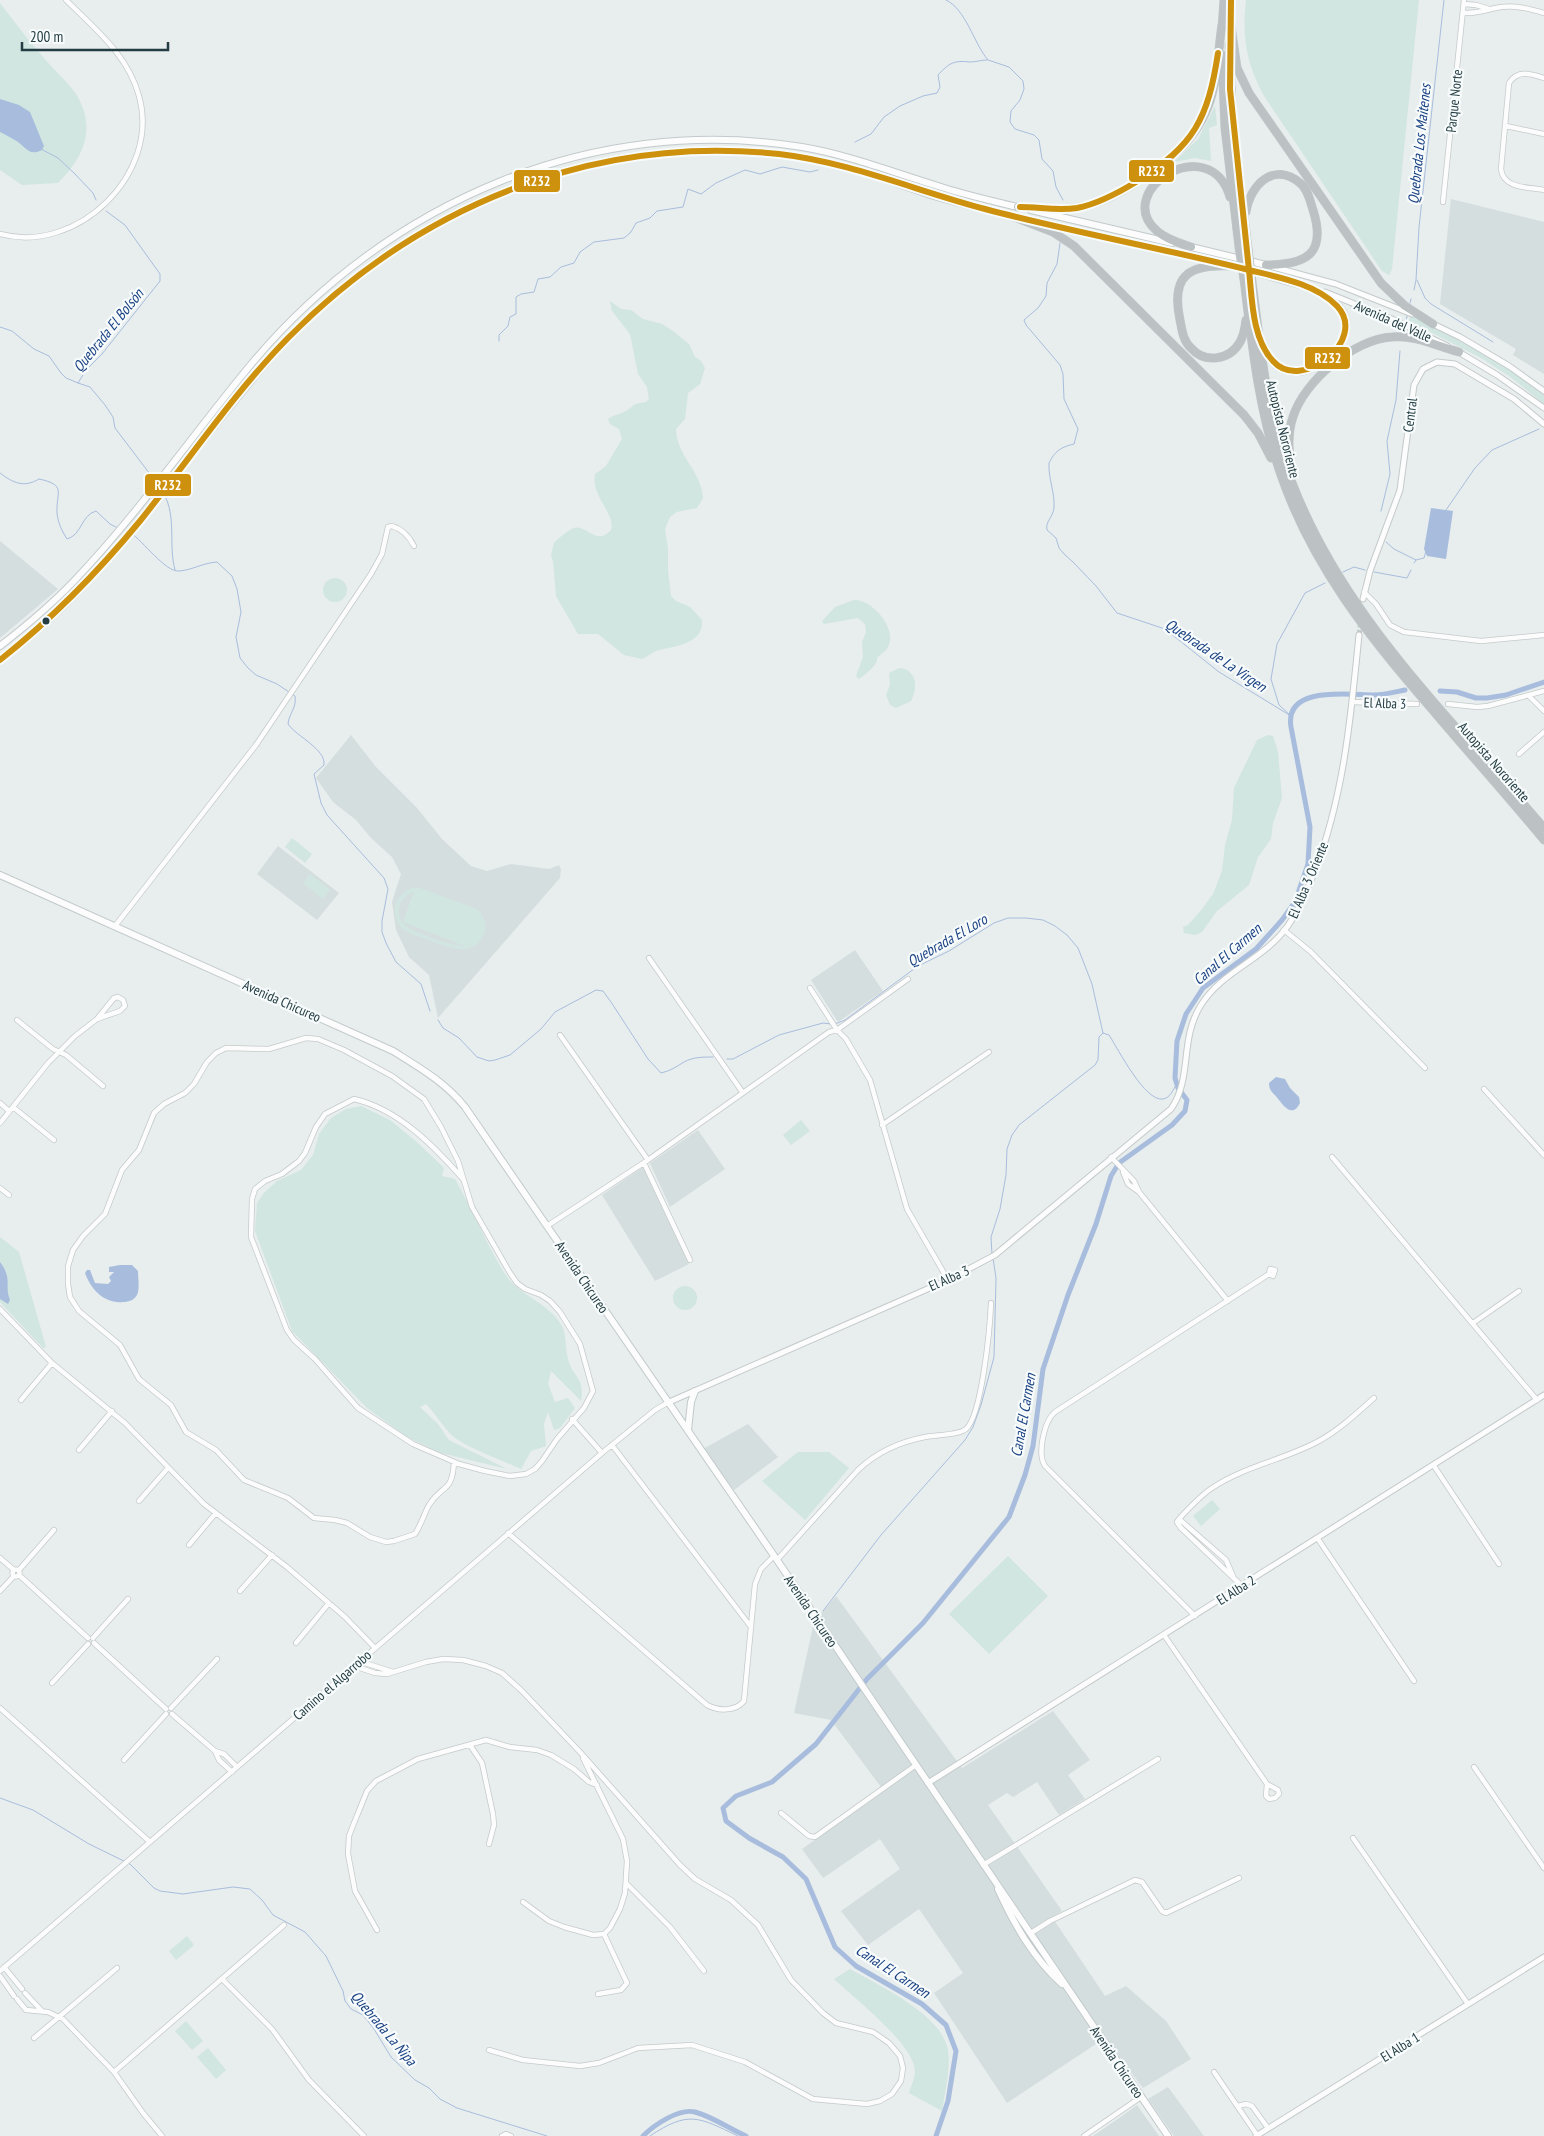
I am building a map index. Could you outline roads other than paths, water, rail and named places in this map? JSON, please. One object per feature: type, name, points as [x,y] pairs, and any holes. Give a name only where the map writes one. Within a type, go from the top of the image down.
[{"type":"highway","name":"Autopista Nororiente","points":[[1224,0],[1222,95],[1240,223],[1252,282],[1272,419],[1296,493],[1324,553],[1363,615],[1544,828]]},
{"type":"highway","name":"Autopista Nororiente","points":[[1231,0],[1230,102],[1240,223]]},
{"type":"highway","points":[[1230,19],[1237,68],[1255,102],[1381,283],[1405,306],[1433,324]]},
{"type":"highway","points":[[1018,207],[1060,209],[1095,204],[1137,182],[1176,155],[1194,132],[1208,105],[1214,86],[1222,25]]},
{"type":"highway","points":[[1191,247],[1163,235],[1152,226],[1146,217],[1144,205],[1146,195],[1153,185],[1165,176],[1196,166],[1204,167],[1216,173],[1227,188],[1240,223]]},
{"type":"highway","points":[[1240,223],[1250,195],[1257,184],[1264,179],[1277,175],[1291,177],[1300,183],[1306,191],[1318,225],[1317,240],[1314,248],[1304,259],[1295,263],[1266,265]]},
{"type":"highway","points":[[1009,215],[1062,237],[1081,253],[1244,415],[1262,439],[1281,475]]},
{"type":"highway","name":"Autopista Nororiente","points":[[1244,248],[1244,279],[1260,396],[1281,475],[1311,544],[1337,590],[1359,622],[1544,840]]},
{"type":"highway","points":[[1233,266],[1201,267],[1190,272],[1182,280],[1176,299],[1185,339],[1191,349],[1201,356],[1212,358],[1226,356],[1235,349],[1241,340],[1248,311]]},
{"type":"highway","points":[[1258,329],[1270,359],[1278,367],[1288,372],[1309,369],[1335,351],[1342,343],[1345,334],[1346,323],[1343,314],[1333,301],[1307,287]]},
{"type":"highway","points":[[1296,493],[1288,445],[1293,416],[1307,390],[1336,363],[1362,345],[1393,337],[1424,340],[1459,352]]},
{"type":"main road","name":"Avenida del Valle","points":[[0,646],[59,596],[122,525],[268,344],[306,305],[347,269],[386,241],[445,206],[492,184],[537,168],[591,153],[636,145],[685,140],[750,141],[802,147],[851,158],[945,188],[1018,207],[1266,265]]},
{"type":"main road","name":"Avenida del Valle","points":[[0,660],[36,631],[75,595],[132,530],[284,343],[317,309],[348,282],[383,256],[437,222],[493,196],[551,174],[598,162],[661,152],[753,151],[804,158],[843,166],[940,197],[1009,215],[1233,266],[1307,287]]},
{"type":"main road","name":"Avenida Chicureo","points":[[0,874],[384,1046],[435,1076],[451,1091],[465,1107],[688,1431],[1168,2136]]},
{"type":"main road","points":[[688,1431],[691,1402],[695,1391]]},
{"type":"main road","points":[[684,1396],[691,1402]]},
{"type":"main road","name":"Avenida Chicureo","points":[[994,1880],[1010,1916],[1022,1936],[1045,1967],[1066,1988]]},
{"type":"street","points":[[0,234],[27,238],[49,236],[83,222],[103,206],[121,187],[140,147],[143,123],[140,97],[131,72],[116,50],[66,0]]},
{"type":"street","points":[[1464,2],[1489,9]]},
{"type":"street","name":"Parque Norte","points":[[1443,202],[1464,2]]},
{"type":"street","points":[[1463,13],[1479,13],[1489,9],[1514,7],[1544,13]]},
{"type":"street","points":[[1544,78],[1522,73],[1510,80],[1507,90],[1506,126],[1501,169],[1504,178],[1514,185],[1544,190]]},
{"type":"street","points":[[1506,126],[1544,134]]},
{"type":"street","name":"Avenida del Valle","points":[[1266,265],[1343,287],[1433,324],[1509,366],[1544,391]]},
{"type":"street","name":"Avenida del Valle","points":[[1307,287],[1379,313],[1459,352],[1511,384],[1544,408]]},
{"type":"street","name":"Central","points":[[1363,599],[1370,571],[1400,490],[1414,385],[1423,369],[1437,362],[1455,364],[1514,399],[1544,424]]},
{"type":"street","points":[[115,926],[256,746],[292,694],[371,574],[382,554],[388,527],[392,526],[400,529],[408,536],[414,546]]},
{"type":"street","points":[[1364,592],[1376,604],[1390,624],[1404,632],[1481,641],[1544,635]]},
{"type":"street","name":"El Alba 3 Oriente","points":[[1183,1084],[1187,1040],[1194,1018],[1202,1004],[1224,980],[1259,956],[1284,930],[1303,900],[1327,838],[1338,792],[1353,700],[1359,635]]},
{"type":"street","points":[[1448,704],[1483,707],[1544,691]]},
{"type":"street","points":[[1529,696],[1544,711]]},
{"type":"street","name":"El Alba 3","points":[[1353,700],[1417,704]]},
{"type":"street","points":[[1519,754],[1544,732]]},
{"type":"street","points":[[1284,930],[1311,952],[1425,1068]]},
{"type":"street","points":[[649,958],[743,1093]]},
{"type":"street","points":[[547,1226],[646,1161],[908,979]]},
{"type":"street","points":[[810,988],[867,1073],[909,1215],[948,1280]]},
{"type":"street","points":[[0,1122],[59,1052],[79,1032],[97,1019],[114,998],[118,997],[123,1000],[125,1006],[122,1011],[97,1019]]},
{"type":"street","points":[[17,1020],[59,1052],[66,1055],[103,1086]]},
{"type":"street","points":[[560,1035],[646,1161],[690,1260]]},
{"type":"street","points":[[454,1462],[453,1477],[448,1488],[439,1492],[428,1506],[415,1534],[405,1538],[386,1542],[370,1537],[347,1523],[314,1518],[288,1498],[244,1480],[216,1450],[186,1432],[171,1405],[139,1379],[120,1345],[78,1310],[70,1297],[68,1266],[73,1250],[104,1214],[122,1170],[139,1150],[154,1113],[164,1104],[185,1093],[194,1084],[216,1053],[226,1048],[269,1049],[306,1038],[318,1039],[344,1050],[392,1076],[424,1098],[438,1120],[458,1161],[472,1207],[517,1283],[550,1301],[560,1312],[580,1344],[593,1391],[584,1408],[572,1419],[542,1461],[535,1469],[526,1474],[510,1476],[454,1462],[413,1444],[358,1408],[315,1359],[294,1340],[287,1330],[251,1237],[252,1199],[255,1189],[265,1181],[282,1174],[299,1161],[305,1153],[316,1127],[325,1114],[354,1099],[370,1103],[394,1116],[417,1133],[463,1179]]},
{"type":"street","points":[[882,1125],[989,1052]]},
{"type":"street","name":"El Alba 3","points":[[667,1403],[948,1280],[993,1257],[1158,1121],[1178,1100],[1183,1084]]},
{"type":"street","points":[[1484,1089],[1544,1155]]},
{"type":"street","points":[[0,1103],[54,1140]]},
{"type":"street","points":[[1332,1157],[1537,1400]]},
{"type":"street","points":[[1111,1158],[1124,1172],[1128,1184],[1139,1192],[1228,1301]]},
{"type":"street","points":[[0,1188],[9,1195]]},
{"type":"street","points":[[1195,1616],[1045,1466],[1042,1458],[1046,1425],[1052,1414],[1269,1274]]},
{"type":"street","points":[[1472,1323],[1519,1291]]},
{"type":"street","points":[[508,1534],[711,1707],[719,1709],[741,1705],[744,1701],[750,1627],[757,1579],[764,1565],[775,1558],[858,1470],[872,1458],[899,1444],[967,1429],[983,1376],[991,1303]]},
{"type":"street","points":[[0,1309],[52,1362],[112,1412],[215,1514],[272,1555],[329,1603],[375,1648]]},
{"type":"street","points":[[21,1400],[52,1362]]},
{"type":"street","name":"El Alba 2","points":[[928,1783],[1544,1395]]},
{"type":"street","points":[[1242,1586],[1233,1576],[1226,1560],[1179,1519],[1201,1497],[1218,1484],[1249,1469],[1316,1443],[1342,1426],[1374,1398]]},
{"type":"street","name":"Camino el Algarrobo","points":[[2,1969],[602,1453],[655,1410],[667,1403]]},
{"type":"street","points":[[79,1450],[112,1412]]},
{"type":"street","points":[[572,1419],[602,1453]]},
{"type":"street","points":[[612,1445],[750,1627]]},
{"type":"street","points":[[1434,1466],[1499,1564]]},
{"type":"street","points":[[140,1501],[168,1468]]},
{"type":"street","points":[[189,1545],[215,1514]]},
{"type":"street","points":[[0,1591],[54,1530]]},
{"type":"street","points":[[1318,1539],[1414,1681]]},
{"type":"street","points":[[240,1591],[272,1555]]},
{"type":"street","points":[[0,1558],[169,1711],[216,1752],[224,1754],[237,1767]]},
{"type":"street","points":[[52,1683],[128,1599]]},
{"type":"street","points":[[296,1643],[329,1603]]},
{"type":"street","points":[[1164,1635],[1267,1784]]},
{"type":"street","points":[[124,1760],[216,1658]]},
{"type":"street","points":[[354,1666],[375,1673],[394,1673],[426,1662],[443,1660],[471,1662],[492,1668],[514,1683],[580,1752],[680,1865],[696,1879],[731,1900],[758,1925],[791,1980],[813,2004],[836,2023],[864,2028],[889,2043],[900,2056],[903,2074],[896,2088],[888,2097],[867,2104],[813,2099],[745,2062],[692,2045],[638,2048],[599,2063],[580,2066],[523,2060],[489,2050]]},
{"type":"street","points":[[359,1661],[394,1673]]},
{"type":"street","points":[[0,1708],[150,1842]]},
{"type":"street","points":[[377,1930],[355,1891],[348,1854],[351,1829],[367,1791],[376,1781],[411,1762],[470,1746],[483,1740],[489,1740],[510,1747],[537,1750],[562,1761],[589,1782],[598,1785]]},
{"type":"street","points":[[470,1746],[482,1763],[493,1814],[494,1825],[489,1844]]},
{"type":"street","points":[[216,1752],[219,1760],[232,1772]]},
{"type":"street","points":[[523,1902],[549,1921],[593,1935],[604,1934],[610,1928],[620,1909],[626,1883],[628,1861],[623,1839],[598,1785],[580,1752]]},
{"type":"street","points":[[983,1865],[1158,1759]]},
{"type":"street","points":[[780,1813],[809,1836],[815,1837],[916,1765]]},
{"type":"street","points":[[1474,1767],[1544,1868]]},
{"type":"street","points":[[1353,1838],[1468,2004]]},
{"type":"street","points":[[1031,1933],[1050,1921],[1135,1880],[1142,1882],[1162,1911],[1166,1913],[1239,1878]]},
{"type":"street","points":[[626,1883],[670,1927],[704,1971]]},
{"type":"street","points":[[114,2072],[284,1925]]},
{"type":"street","points":[[598,1994],[622,1990],[627,1984],[604,1934]]},
{"type":"street","name":"El Alba 1","points":[[1257,2136],[1544,1957]]},
{"type":"street","points":[[34,2038],[117,1968]]},
{"type":"street","points":[[2,1969],[42,2011]]},
{"type":"street","points":[[0,1976],[26,2010],[42,2011],[59,2016],[114,2072],[162,2136]]},
{"type":"street","points":[[222,1979],[272,2029],[309,2080],[364,2136]]},
{"type":"street","points":[[1214,2072],[1257,2136]]},
{"type":"street","points":[[1084,2136],[1141,2097]]},
{"type":"street","points":[[1238,2106],[1246,2104],[1252,2106],[1268,2128]]},
{"type":"street","points":[[502,2136],[506,2134],[511,2136]]},
{"type":"water","points":[[0,99],[19,105],[30,112],[44,146],[42,150],[38,152],[29,151],[0,132]]},
{"type":"water","points":[[1431,508],[1453,511],[1446,559],[1427,556],[1424,549]]},
{"type":"water","points":[[1276,1077],[1285,1079],[1290,1088],[1299,1097],[1300,1103],[1295,1110],[1286,1108],[1271,1090],[1269,1083]]},
{"type":"water","points":[[0,1262],[7,1278],[10,1300],[8,1304],[0,1299]]},
{"type":"water","points":[[132,1265],[138,1271],[138,1293],[127,1302],[110,1301],[100,1295],[91,1285],[85,1273],[87,1270],[90,1270],[95,1283],[108,1284],[111,1281],[109,1277],[114,1272],[109,1272],[109,1267]]},
{"type":"waterway","name":"Quebrada de La Virgen","points":[[946,0],[959,11],[988,60],[1009,67],[1023,81],[1024,89],[1020,100],[1011,111],[1010,122],[1015,129],[1034,135],[1039,140],[1042,159],[1053,171],[1056,187],[1063,200]]},
{"type":"waterway","name":"Quebrada Los Maitenes","points":[[1414,290],[1419,227],[1444,0]]},
{"type":"waterway","points":[[855,142],[871,134],[884,117],[900,106],[923,96],[937,93],[940,87],[938,75],[949,65],[956,62],[987,60]]},
{"type":"waterway","name":"Quebrada El Bolsón","points":[[41,149],[58,158],[93,193],[96,200]]},
{"type":"waterway","points":[[499,341],[499,335],[508,326],[510,317],[516,314],[516,297],[521,294],[534,292],[538,279],[550,277],[561,267],[574,263],[580,252],[594,242],[624,238],[631,232],[636,223],[650,218],[657,211],[683,207],[688,189],[701,194],[716,183],[745,170],[760,174],[782,167],[810,172],[818,170]]},
{"type":"waterway","name":"Quebrada El Bolsón","points":[[106,211],[125,225],[160,274],[160,281],[102,354],[86,370],[78,383],[90,387],[105,405],[113,417],[115,428],[156,482]]},
{"type":"waterway","name":"Quebrada de La Virgen","points":[[1060,243],[1057,264],[1047,283],[1046,296],[1038,308],[1024,320],[1026,325],[1060,365],[1063,374],[1064,399],[1078,429],[1074,444],[1059,450],[1049,463],[1054,508],[1047,524],[1047,530],[1056,538],[1059,548],[1096,586],[1117,613],[1165,629],[1219,672],[1291,716]]},
{"type":"waterway","points":[[1417,280],[1425,298],[1431,304],[1493,342]]},
{"type":"waterway","name":"Quebrada Los Maitenes","points":[[1410,303],[1411,299]]},
{"type":"waterway","name":"Quebrada Los Maitenes","points":[[1406,321],[1407,316]]},
{"type":"waterway","points":[[0,327],[12,331],[34,349],[49,356],[66,378],[78,383]]},
{"type":"waterway","name":"Quebrada Los Maitenes","points":[[1381,511],[1390,474],[1387,441],[1396,400],[1400,351]]},
{"type":"waterway","points":[[1446,510],[1475,468],[1492,450],[1539,429]]},
{"type":"waterway","name":"Quebrada El Loro","points":[[0,473],[9,479],[23,484],[39,479],[48,481],[57,487],[58,517],[67,539],[76,534],[87,516],[96,511],[110,524],[118,528]]},
{"type":"waterway","name":"Quebrada El Bolsón","points":[[164,494],[170,512],[175,570]]},
{"type":"waterway","name":"Quebrada El Loro","points":[[131,533],[161,562],[173,570],[179,571],[217,562],[232,576],[237,589],[241,612],[236,637],[240,658],[256,675],[277,684],[295,696],[295,704],[288,724],[316,748],[323,759],[324,765],[314,774],[321,803],[327,815],[384,878],[388,889],[382,921],[382,932],[396,962],[421,984],[430,1011]]},
{"type":"waterway","name":"Quebrada Los Maitenes","points":[[1386,542],[1394,549],[1416,560],[1414,563]]},
{"type":"waterway","points":[[1416,560],[1424,558],[1426,551]]},
{"type":"waterway","name":"Quebrada Los Maitenes","points":[[1343,572],[1354,567],[1365,570]]},
{"type":"waterway","name":"Quebrada Los Maitenes","points":[[1374,572],[1407,578],[1411,570]]},
{"type":"waterway","name":"Quebrada Los Maitenes","points":[[1289,714],[1279,705],[1271,679],[1277,644],[1305,593],[1325,583]]},
{"type":"waterway","name":"Canal El Carmen","points":[[1440,691],[1457,692],[1476,698],[1487,698],[1506,695],[1544,682]]},
{"type":"waterway","name":"Canal El Carmen","points":[[936,2136],[948,2101],[956,2051],[946,2025],[922,2004],[856,1966],[835,1947],[806,1879],[783,1857],[749,1838],[726,1821],[723,1808],[736,1796],[772,1782],[816,1744],[867,1679],[923,1623],[1009,1517],[1025,1475],[1033,1446],[1043,1369],[1068,1295],[1096,1224],[1111,1176],[1119,1163],[1172,1125],[1185,1111],[1187,1100],[1178,1088],[1175,1078],[1177,1041],[1186,1014],[1203,988],[1256,949],[1295,902],[1308,864],[1310,827],[1291,727],[1292,714],[1298,704],[1308,698],[1320,695],[1378,695],[1405,690]]},
{"type":"waterway","name":"Quebrada El Loro","points":[[835,1024],[845,1020],[918,966],[949,951],[994,923],[1008,918],[1043,920],[1067,935],[1078,948],[1092,984],[1103,1033],[1109,1035],[1140,1084],[1156,1098],[1163,1099],[1169,1095],[1176,1085]]},
{"type":"waterway","name":"Quebrada El Loro","points":[[438,1020],[443,1028],[459,1038],[477,1057],[489,1061],[495,1060],[510,1055],[541,1029],[555,1012],[596,990],[603,991],[648,1059],[661,1073],[691,1059],[713,1057]]},
{"type":"waterway","name":"Quebrada El Loro","points":[[727,1059],[733,1059],[779,1035],[823,1023],[831,1024]]},
{"type":"waterway","points":[[992,1254],[991,1237],[1000,1209],[1006,1175],[1007,1149],[1012,1135],[1019,1125],[1095,1065],[1098,1060],[1099,1037],[1103,1033]]},
{"type":"waterway","points":[[823,1611],[881,1535],[965,1440],[973,1427],[994,1357],[996,1278],[993,1258]]},
{"type":"waterway","name":"Quebrada La Ñipa","points":[[0,1798],[33,1810],[89,1844],[130,1864],[154,1888],[160,1891],[183,1894],[233,1887],[250,1889],[262,1900],[273,1915],[305,1932],[326,1956],[343,1991],[345,2001],[351,2009],[363,2015],[391,2057],[415,2080],[429,2088],[440,2099],[457,2108],[547,2136]]},
{"type":"waterway","name":"Canal El Carmen","points":[[643,2136],[667,2118],[689,2111],[708,2117],[746,2136]]},
{"type":"waterway","name":"Quebrada La Ñipa","points":[[650,2136],[675,2122],[694,2119],[713,2124],[738,2136]]},
{"type":"tunnel","points":[[1359,635],[1361,620]]}]
